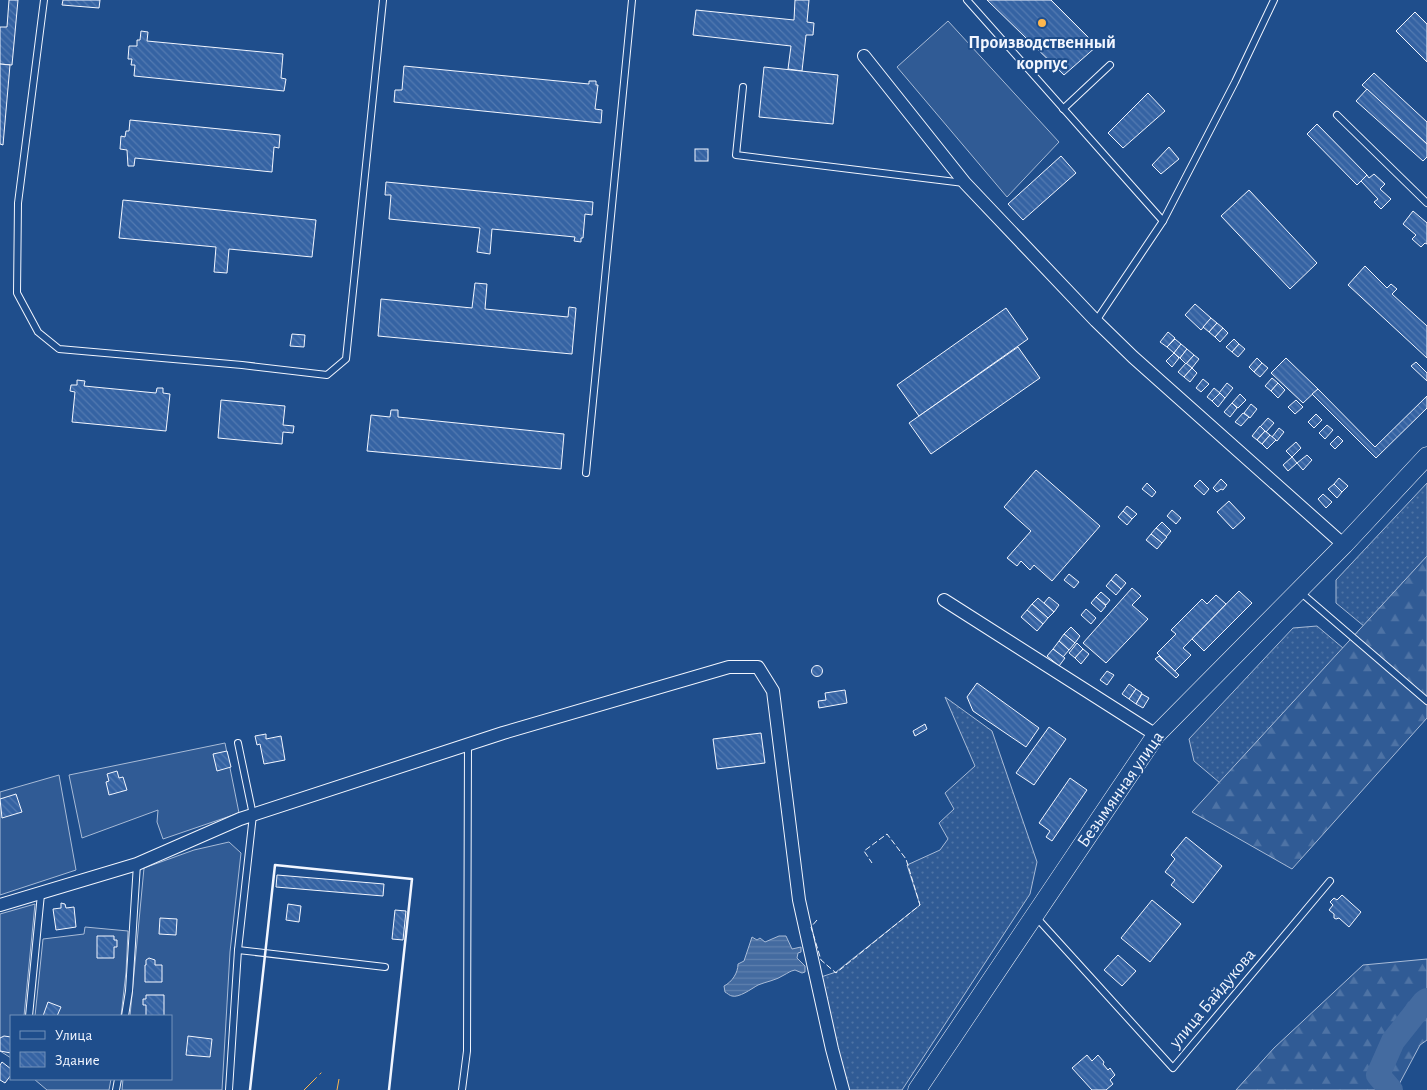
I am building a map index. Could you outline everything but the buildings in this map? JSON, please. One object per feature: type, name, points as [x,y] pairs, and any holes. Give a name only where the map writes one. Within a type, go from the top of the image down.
[{"type":"main road","name":"Безымянная улица","points":[[917,1090],[1156,735],[1344,545],[1427,456]]},
{"type":"street","points":[[864,56],[965,184],[1096,321],[1133,357],[1344,545]]},
{"type":"street","points":[[944,600],[1156,735]]},
{"type":"street","points":[[0,905],[137,864],[254,815],[468,744],[729,667],[758,667],[772,691],[799,900],[843,1090]]},
{"type":"lane","points":[[44,0],[18,203],[17,292],[38,332],[59,349],[242,365],[328,375],[346,359],[383,0]]},
{"type":"lane","points":[[586,472],[632,0]]},
{"type":"lane","points":[[967,0],[1163,221]]},
{"type":"lane","points":[[1096,321],[1163,221],[1235,82],[1274,0]]},
{"type":"lane","points":[[1063,109],[1110,65]]},
{"type":"lane","points":[[743,87],[736,155],[965,184]]},
{"type":"lane","points":[[1337,115],[1427,203]]},
{"type":"lane","points":[[1298,591],[1427,701]]},
{"type":"lane","points":[[229,1090],[238,950],[254,815],[238,743]]},
{"type":"lane","points":[[462,1090],[467,1050],[468,744]]},
{"type":"lane","points":[[126,1015],[137,864]]},
{"type":"lane","name":"улица Байдукова","points":[[1034,914],[1172,1068],[1330,881]]},
{"type":"lane","points":[[29,1015],[41,894]]},
{"type":"lane","points":[[238,950],[385,968]]},
{"type":"green space","points":[[1427,483],[1427,587],[1376,636],[1336,603],[1336,580]]},
{"type":"green space","points":[[1427,556],[1427,718],[1292,869],[1192,812]]},
{"type":"green space","points":[[1317,626],[1356,659],[1239,799],[1194,761],[1189,739],[1293,628]]},
{"type":"green space","points":[[945,697],[992,731],[1037,862],[1030,894],[902,1090],[846,1090],[821,977],[836,972],[920,905],[907,865],[940,850],[948,839],[939,823],[954,809],[945,793],[975,766]]},
{"type":"green space","points":[[1427,959],[1427,1040],[1420,1045],[1396,1090],[1236,1090],[1274,1048],[1363,965]]},
{"type":"shaded area","points":[[948,21],[1059,142],[1007,197],[897,67]]},
{"type":"shaded area","points":[[225,743],[239,813],[163,839],[157,822],[158,810],[82,838],[69,775]]},
{"type":"shaded area","points":[[59,775],[76,870],[0,895],[0,792]]},
{"type":"shaded area","points":[[229,842],[241,853],[230,952],[222,1090],[122,1090],[123,1080],[172,1080],[172,1015],[130,1015],[144,868],[194,850]]},
{"type":"shaded area","points":[[35,904],[24,1015],[10,1015],[10,1057],[0,1051],[0,914]]},
{"type":"shaded area","points":[[85,927],[128,931],[121,1015],[35,1015],[43,939],[84,934]]},
{"type":"shaded area","points":[[779,936],[786,936],[792,949],[801,947],[801,952],[798,953],[797,958],[805,966],[805,972],[792,971],[758,985],[738,996],[731,996],[725,992],[724,986],[734,977],[738,964],[744,961],[752,937],[757,940],[760,938],[765,942]]},
{"type":"shaded area","points":[[35,1080],[111,1080],[109,1090],[47,1090]]},
{"type":"waterway","points":[[1391,1090],[1378,1075],[1393,1041],[1427,1000]]},
{"type":"fence","points":[[817,920],[811,927],[821,960],[836,973],[920,905],[906,859],[887,834],[864,851],[872,863]]},
{"type":"wall","points":[[250,1090],[275,865],[412,879],[389,1090]]},
{"type":"power","points":[[304,1090],[322,1072]]},
{"type":"power","points":[[337,1090],[339,1079]]},
{"type":"place","name":"Производственный корпус","points":[[1042,23]]}]
